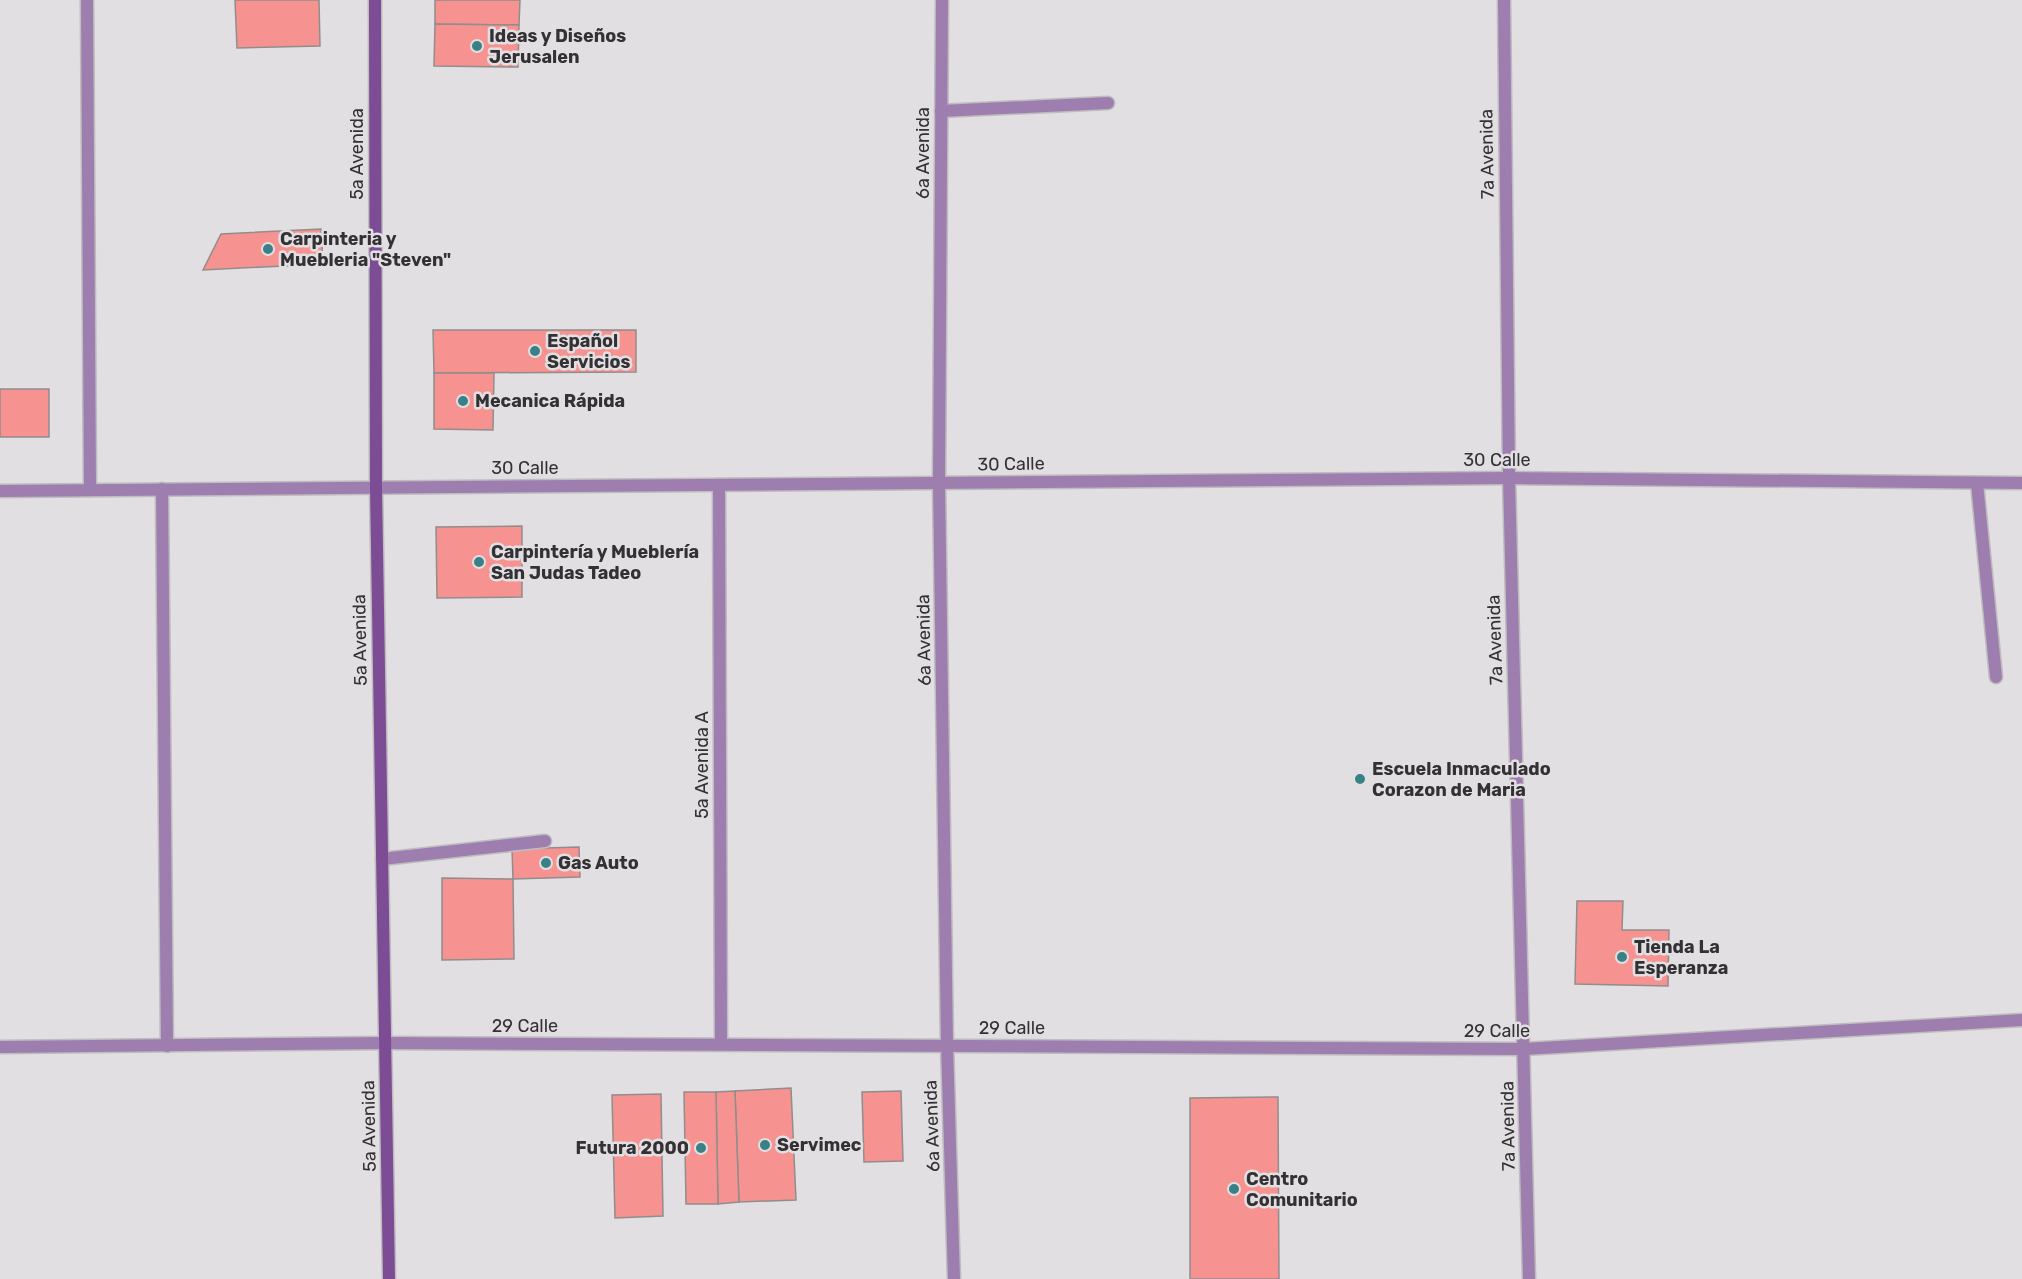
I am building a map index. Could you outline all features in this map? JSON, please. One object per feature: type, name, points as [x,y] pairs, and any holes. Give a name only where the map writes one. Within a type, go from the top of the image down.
[{"type":"main road","name":"5a Avenida","points":[[375,0],[376,487],[389,1279]]},
{"type":"street","points":[[87,0],[90,490]]},
{"type":"street","name":"6a Avenida","points":[[942,0],[939,483],[947,1045],[954,1279]]},
{"type":"street","name":"7a Avenida","points":[[1503,0],[1509,478],[1529,1279]]},
{"type":"street","points":[[941,111],[1108,103]]},
{"type":"street","name":"30 Calle","points":[[0,491],[1509,478],[2022,483]]},
{"type":"street","points":[[1977,483],[1996,677]]},
{"type":"street","name":"5a Avenida A","points":[[719,485],[721,1044]]},
{"type":"street","points":[[162,489],[167,1046]]},
{"type":"street","points":[[382,859],[545,841]]},
{"type":"street","name":"29 Calle","points":[[0,1047],[386,1043],[1524,1049],[2022,1020]]},
{"type":"building","points":[[235,0],[319,0],[320,46],[237,48]]},
{"type":"building","points":[[435,0],[520,0],[519,25],[435,24]]},
{"type":"building","name":"Ideas y Diseños Jerusalen","points":[[435,24],[519,25],[518,67],[434,66]]},
{"type":"building","name":"Carpinteria y Muebleria \"Steven\"","points":[[321,229],[323,264],[203,270],[221,234]]},
{"type":"building","name":"Español Servicios","points":[[433,330],[636,330],[636,372],[434,373]]},
{"type":"building","name":"Mecanica Rápida","points":[[434,373],[494,373],[493,430],[434,429]]},
{"type":"building","points":[[0,389],[49,389],[49,437],[0,437]]},
{"type":"building","name":"Carpintería y Mueblería San Judas Tadeo","points":[[522,526],[522,597],[437,598],[436,527]]},
{"type":"building","name":"Gas Auto","points":[[579,847],[580,877],[513,879],[512,849]]},
{"type":"building","points":[[442,878],[513,879],[514,959],[442,960]]},
{"type":"building","name":"Tienda La Esperanza","points":[[1577,901],[1623,901],[1622,930],[1669,930],[1668,986],[1575,984]]},
{"type":"building","name":"Servimec","points":[[791,1088],[796,1200],[739,1202],[735,1091]]},
{"type":"building","points":[[735,1091],[739,1202],[718,1204],[716,1092]]},
{"type":"building","points":[[901,1091],[903,1161],[864,1162],[862,1092]]},
{"type":"building","name":"Futura 2000","points":[[684,1092],[716,1092],[718,1204],[686,1204]]},
{"type":"building","points":[[661,1094],[663,1216],[615,1218],[612,1095]]},
{"type":"building","name":"Centro Comunitario","points":[[1278,1097],[1279,1279],[1190,1279],[1190,1098]]},
{"type":"place","name":"Ideas y Diseños Jerusalen","points":[[477,46]]},
{"type":"place","name":"Carpinteria y Muebleria \"Steven\"","points":[[268,249]]},
{"type":"place","name":"Español Servicios","points":[[535,351]]},
{"type":"place","name":"Mecanica Rápida","points":[[463,401]]},
{"type":"place","name":"Carpintería y Mueblería San Judas Tadeo","points":[[479,562]]},
{"type":"place","name":"Escuela Inmaculado Corazon de Maria","points":[[1360,779]]},
{"type":"place","name":"Gas Auto","points":[[546,863]]},
{"type":"place","name":"Tienda La Esperanza","points":[[1622,957]]},
{"type":"place","name":"Servimec","points":[[765,1145]]},
{"type":"place","name":"Futura 2000","points":[[701,1148]]},
{"type":"place","name":"Centro Comunitario","points":[[1234,1189]]}]
